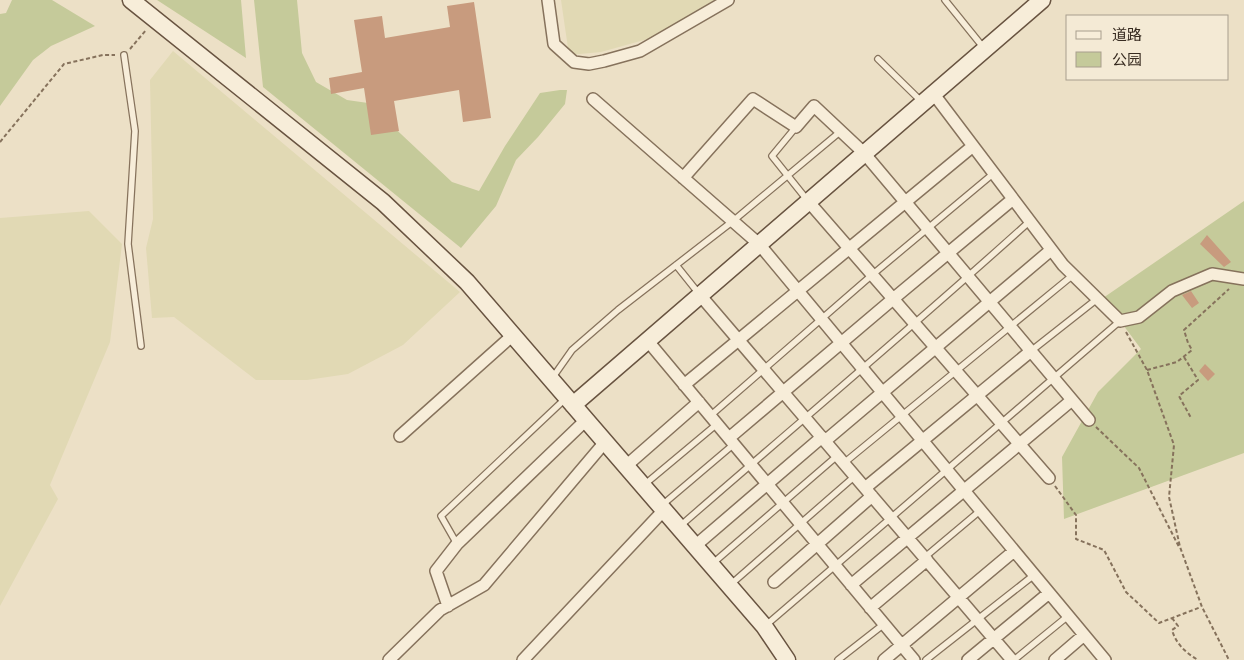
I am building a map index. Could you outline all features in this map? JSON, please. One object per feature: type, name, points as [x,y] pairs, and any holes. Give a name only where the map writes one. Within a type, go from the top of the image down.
[{"type":"street","points":[[131,0],[383,202],[467,282],[764,626],[787,660]]},
{"type":"street","points":[[548,0],[554,44],[574,62],[589,64],[640,51],[728,0]]},
{"type":"street","points":[[570,401],[646,340],[1042,0]]},
{"type":"street","points":[[928,98],[973,146],[1072,275],[1120,321],[1139,317],[1172,292],[1212,274],[1241,279]]},
{"type":"street","points":[[593,99],[758,244],[1105,660]]},
{"type":"street","points":[[683,178],[753,99],[796,127],[814,106],[864,153],[1089,420]]},
{"type":"street","points":[[684,385],[973,146]]},
{"type":"street","points":[[731,441],[783,392],[1014,200]]},
{"type":"street","points":[[808,201],[1049,478]]},
{"type":"street","points":[[695,546],[766,483],[882,392],[1051,250]]},
{"type":"street","points":[[700,294],[1013,660]]},
{"type":"street","points":[[400,436],[513,335]]},
{"type":"street","points":[[646,340],[914,660]]},
{"type":"street","points":[[774,582],[817,544],[923,441],[1031,350]]},
{"type":"street","points":[[851,585],[1072,400]]},
{"type":"street","points":[[626,466],[699,402]]},
{"type":"street","points":[[448,606],[436,571],[457,544],[586,420]]},
{"type":"street","points":[[389,660],[440,610],[484,585],[605,442]]},
{"type":"street","points":[[523,660],[662,508]]},
{"type":"street","points":[[884,660],[1014,551]]},
{"type":"street","points":[[870,608],[926,559]]},
{"type":"street","points":[[968,660],[1049,593]]},
{"type":"street","points":[[1055,660],[1084,635]]},
{"type":"lane","points":[[945,0],[985,49]]},
{"type":"lane","points":[[124,55],[134,131],[128,244],[141,346]]},
{"type":"lane","points":[[878,59],[928,98]]},
{"type":"lane","points":[[796,127],[772,156],[808,201]]},
{"type":"lane","points":[[551,380],[572,350],[618,310],[732,221],[841,131]]},
{"type":"lane","points":[[643,486],[764,369],[994,173]]},
{"type":"lane","points":[[678,527],[863,369],[1030,222]]},
{"type":"lane","points":[[676,265],[700,294]]},
{"type":"lane","points":[[711,565],[783,503],[902,416],[1072,275]]},
{"type":"lane","points":[[1031,350],[1097,298]]},
{"type":"lane","points":[[764,626],[1120,321]]},
{"type":"lane","points":[[457,544],[441,516],[570,401]]},
{"type":"lane","points":[[662,508],[731,441]]},
{"type":"lane","points":[[729,586],[855,476]]},
{"type":"lane","points":[[926,559],[981,510]]},
{"type":"lane","points":[[926,660],[1034,575]]},
{"type":"lane","points":[[1013,660],[1068,616]]},
{"type":"lane","points":[[838,660],[884,624]]},
{"type":"path","points":[[0,142],[64,64],[102,55],[124,55],[155,20]]},
{"type":"path","points":[[1146,370],[1177,362],[1192,350],[1184,330],[1241,279]]},
{"type":"path","points":[[1120,321],[1146,370],[1174,445],[1169,496],[1183,555]]},
{"type":"path","points":[[1184,357],[1198,380],[1179,396],[1192,418]]},
{"type":"path","points":[[1089,420],[1139,468],[1158,502],[1183,555],[1202,607],[1229,660]]},
{"type":"path","points":[[1049,478],[1076,514],[1076,539],[1104,550],[1126,592],[1159,623],[1202,607]]},
{"type":"path","points":[[1172,618],[1178,626],[1172,630],[1175,639],[1190,655],[1198,660]]},
{"type":"shaded area","points":[[561,0],[715,0],[662,35],[601,52],[569,55]]},
{"type":"shaded area","points":[[173,51],[460,292],[403,345],[348,374],[307,380],[256,380],[174,317],[152,318],[146,248],[153,219],[150,80]]},
{"type":"shaded area","points":[[89,211],[122,244],[110,342],[50,485],[58,499],[0,606],[0,218]]},
{"type":"green space","points":[[12,0],[52,0],[95,26],[51,46],[33,60],[0,106],[0,14],[6,13]]},
{"type":"green space","points":[[157,0],[241,0],[246,58]]},
{"type":"green space","points":[[254,0],[297,0],[302,53],[316,82],[347,100],[368,103],[452,182],[479,191],[505,146],[540,93],[567,90],[565,104],[516,160],[496,206],[461,248],[263,87]]},
{"type":"green space","points":[[1244,201],[1244,453],[1064,519],[1062,457],[1098,392],[1141,349],[1103,298]]},
{"type":"building","points":[[474,2],[491,118],[463,122],[459,90],[394,101],[399,131],[371,135],[364,88],[331,94],[329,78],[362,72],[354,20],[382,16],[385,38],[450,27],[447,6]]},
{"type":"building","points":[[1207,235],[1231,262],[1224,267],[1200,244]]},
{"type":"building","points":[[1191,291],[1199,303],[1192,308],[1182,295]]},
{"type":"building","points":[[1205,364],[1215,374],[1208,381],[1199,371]]}]
